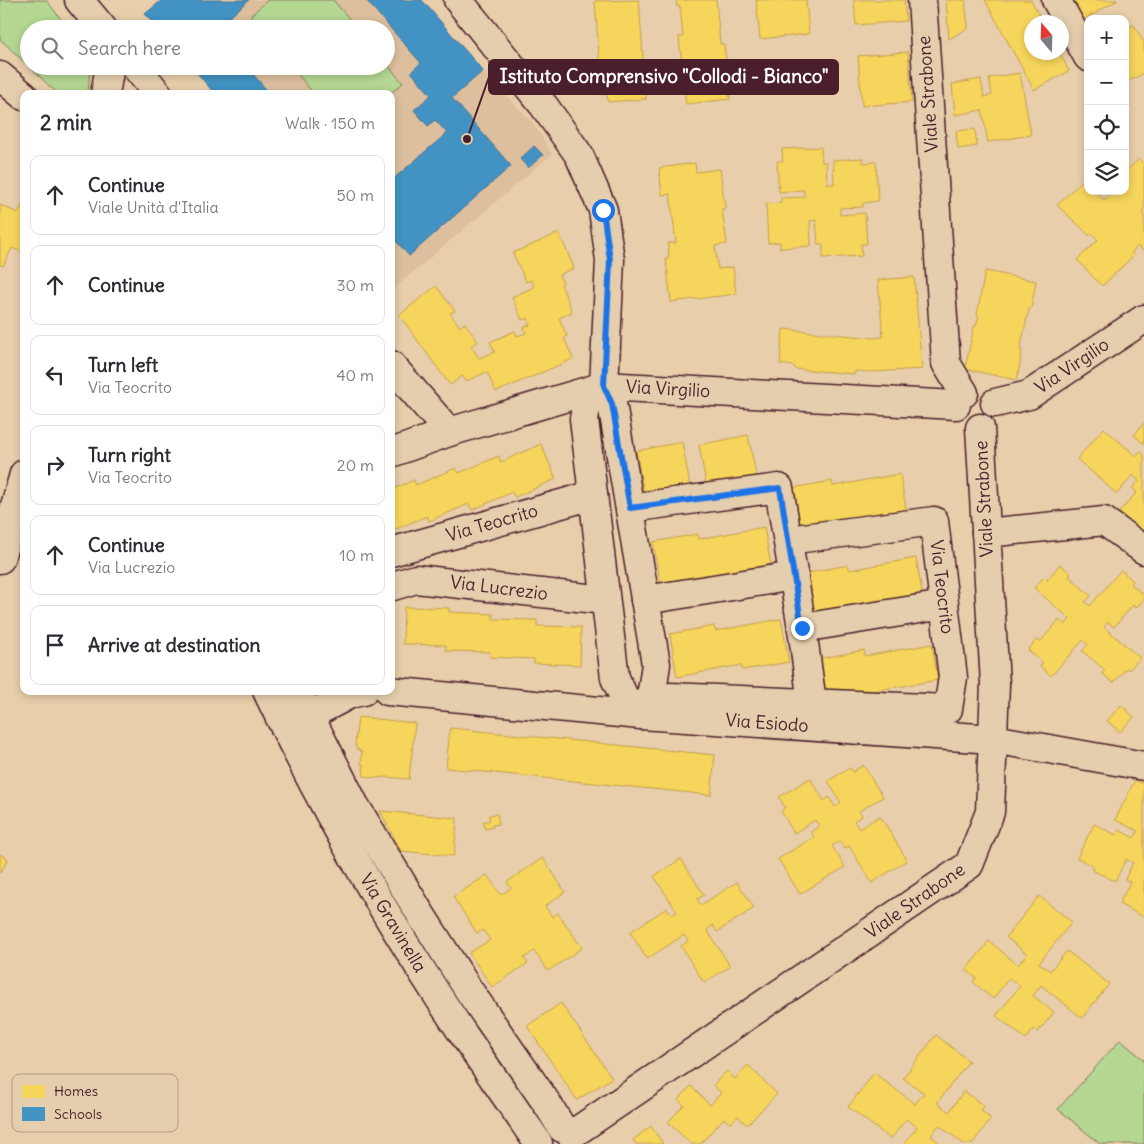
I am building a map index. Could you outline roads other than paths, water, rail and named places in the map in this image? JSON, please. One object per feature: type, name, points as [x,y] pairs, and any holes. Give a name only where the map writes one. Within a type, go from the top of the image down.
[{"type":"street","points":[[458,0],[544,106],[579,155],[603,210],[610,260],[604,386],[612,404],[656,664],[652,691],[641,715],[624,696],[615,678],[584,419],[587,402],[604,386]]},
{"type":"street","name":"Viale Strabone","points":[[922,0],[946,363],[960,399]]},
{"type":"street","points":[[1056,0],[1084,50]]},
{"type":"street","points":[[81,1],[96,20]]},
{"type":"street","points":[[107,90],[109,75]]},
{"type":"street","points":[[142,75],[155,90]]},
{"type":"street","points":[[0,76],[20,93]]},
{"type":"street","name":"Via Virgilio","points":[[995,403],[1029,395],[1144,319]]},
{"type":"street","points":[[395,370],[449,432]]},
{"type":"street","name":"Via Virgilio","points":[[395,452],[449,432],[604,386],[960,399]]},
{"type":"street","points":[[976,388],[988,393],[995,403],[993,419],[990,423],[980,428],[967,427],[958,418],[960,399],[976,388]]},
{"type":"street","name":"Viale Strabone","points":[[569,1136],[969,865],[990,812],[995,684],[980,428]]},
{"type":"street","points":[[0,559],[16,488]]},
{"type":"street","points":[[630,508],[780,488],[812,703]]},
{"type":"street","name":"Via Teocrito","points":[[395,551],[593,495]]},
{"type":"street","name":"Via Teocrito","points":[[788,540],[934,521],[953,677],[948,709]]},
{"type":"street","points":[[986,532],[1104,521],[1144,550]]},
{"type":"street","points":[[645,600],[794,576]]},
{"type":"street","name":"Via Lucrezio","points":[[395,584],[416,579],[605,600]]},
{"type":"street","points":[[802,628],[944,605]]},
{"type":"street","name":"Via Esiodo","points":[[395,686],[641,715],[992,739],[1144,766]]},
{"type":"street","name":"Via Gravinella","points":[[269,695],[306,772],[352,855],[427,979],[538,1144]]},
{"type":"street","name":"Via Gravinella","points":[[299,695],[354,804],[418,910],[468,989],[569,1136]]},
{"type":"street","points":[[285,728],[348,695]]},
{"type":"street","name":"Via Esiodo","points":[[670,697],[948,709]]},
{"type":"street","name":"Via Gravinella","points":[[538,1144],[543,1133],[556,1127],[569,1136]]},
{"type":"place","name":"Istituto Comprensivo \"Collodi - Bianco\"","points":[[467,139]]}]
